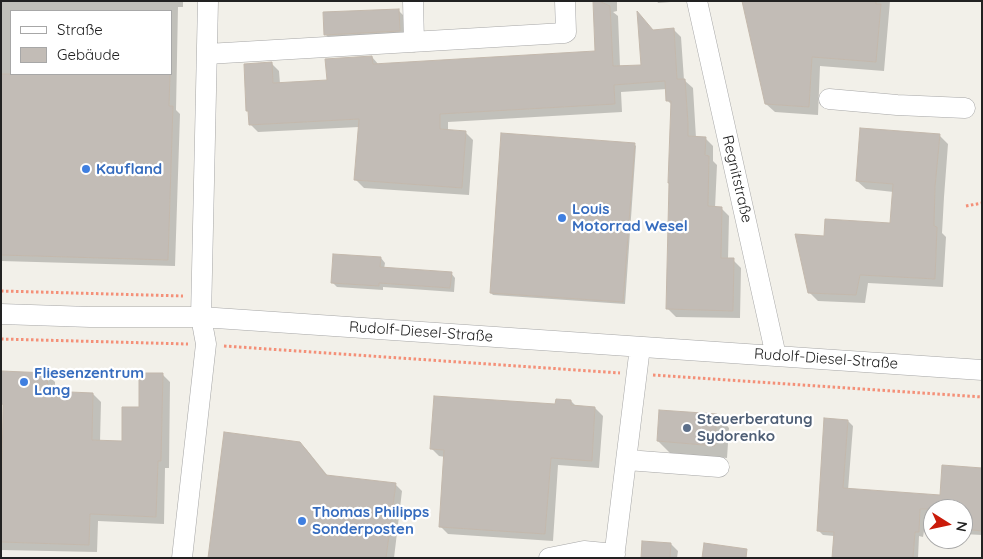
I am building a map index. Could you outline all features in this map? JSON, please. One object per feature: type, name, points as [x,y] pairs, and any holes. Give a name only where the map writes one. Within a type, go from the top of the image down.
[{"type":"street","points":[[182,558],[206,344],[201,317],[208,1]]},
{"type":"street","points":[[413,1],[414,42]]},
{"type":"street","points":[[207,54],[564,33],[566,32],[565,1]]},
{"type":"street","name":"Regnitstraße","points":[[697,1],[776,356]]},
{"type":"street","points":[[829,98],[896,105],[965,108]]},
{"type":"street","name":"Rudolf-Diesel-Straße","points":[[1,314],[86,317],[201,317],[982,370]]},
{"type":"street","points":[[549,558],[584,551],[614,556],[640,347]]},
{"type":"street","points":[[626,460],[719,467]]},
{"type":"path","points":[[966,206],[982,202]]},
{"type":"path","points":[[1,339],[206,344],[982,398]]},
{"type":"building","points":[[593,1],[599,1],[610,6],[613,66],[641,65],[637,11],[653,30],[674,28],[677,79],[685,79],[688,136],[706,137],[705,155],[709,156],[708,206],[722,207],[721,258],[734,258],[733,311],[666,309],[671,101],[666,101],[665,81],[614,85],[615,104],[440,114],[440,129],[466,131],[462,188],[354,180],[359,119],[249,125],[248,111],[246,111],[244,64],[272,62],[273,83],[327,80],[325,59],[372,56],[373,64],[595,51]]},
{"type":"building","points":[[742,1],[876,1],[876,4],[881,4],[876,62],[812,57],[809,107],[765,104]]},
{"type":"building","points":[[399,9],[400,31],[324,35],[323,12]]},
{"type":"building","name":"Kaufland","points":[[1,74],[170,75],[169,106],[173,106],[168,260],[1,255]]},
{"type":"building","points":[[860,128],[940,134],[935,187],[934,226],[937,227],[935,279],[860,275],[856,295],[808,293],[795,234],[824,236],[825,219],[890,223],[893,184],[856,181]]},
{"type":"building","name":"Louis Motorrad Wesel","points":[[501,133],[635,143],[623,302],[490,293]]},
{"type":"building","points":[[333,254],[381,257],[380,267],[452,272],[450,288],[379,283],[379,286],[331,283]]},
{"type":"building","points":[[1,371],[48,373],[47,391],[93,393],[92,440],[122,441],[122,407],[139,407],[139,373],[163,373],[161,461],[158,461],[156,517],[90,514],[89,545],[1,542],[3,404],[1,404]]},
{"type":"building","points":[[434,396],[555,404],[556,399],[571,400],[571,405],[595,407],[592,461],[551,458],[545,534],[439,527],[444,450],[430,449]]},
{"type":"building","name":"Steuerberatung Sydorenko","points":[[659,410],[717,414],[715,446],[657,441]]},
{"type":"building","points":[[824,418],[848,420],[843,488],[940,495],[942,465],[982,468],[982,531],[973,530],[973,499],[923,499],[923,509],[920,509],[919,532],[915,532],[913,558],[832,558],[834,532],[817,531]]},
{"type":"building","name":"Thomas Philipps Sonderposten","points":[[224,432],[300,442],[326,475],[396,483],[386,558],[208,558]]},
{"type":"building","points":[[642,541],[671,543],[670,558],[641,558]]},
{"type":"building","points":[[704,543],[747,549],[746,558],[702,558]]},
{"type":"place","name":"Kaufland","points":[[86,169]]},
{"type":"place","name":"Louis Motorrad Wesel","points":[[562,218]]},
{"type":"place","name":"Fliesenzentrum Lang","points":[[24,382]]},
{"type":"place","name":"Steuerberatung Sydorenko","points":[[687,428]]},
{"type":"place","name":"Thomas Philipps Sonderposten","points":[[302,521]]}]
